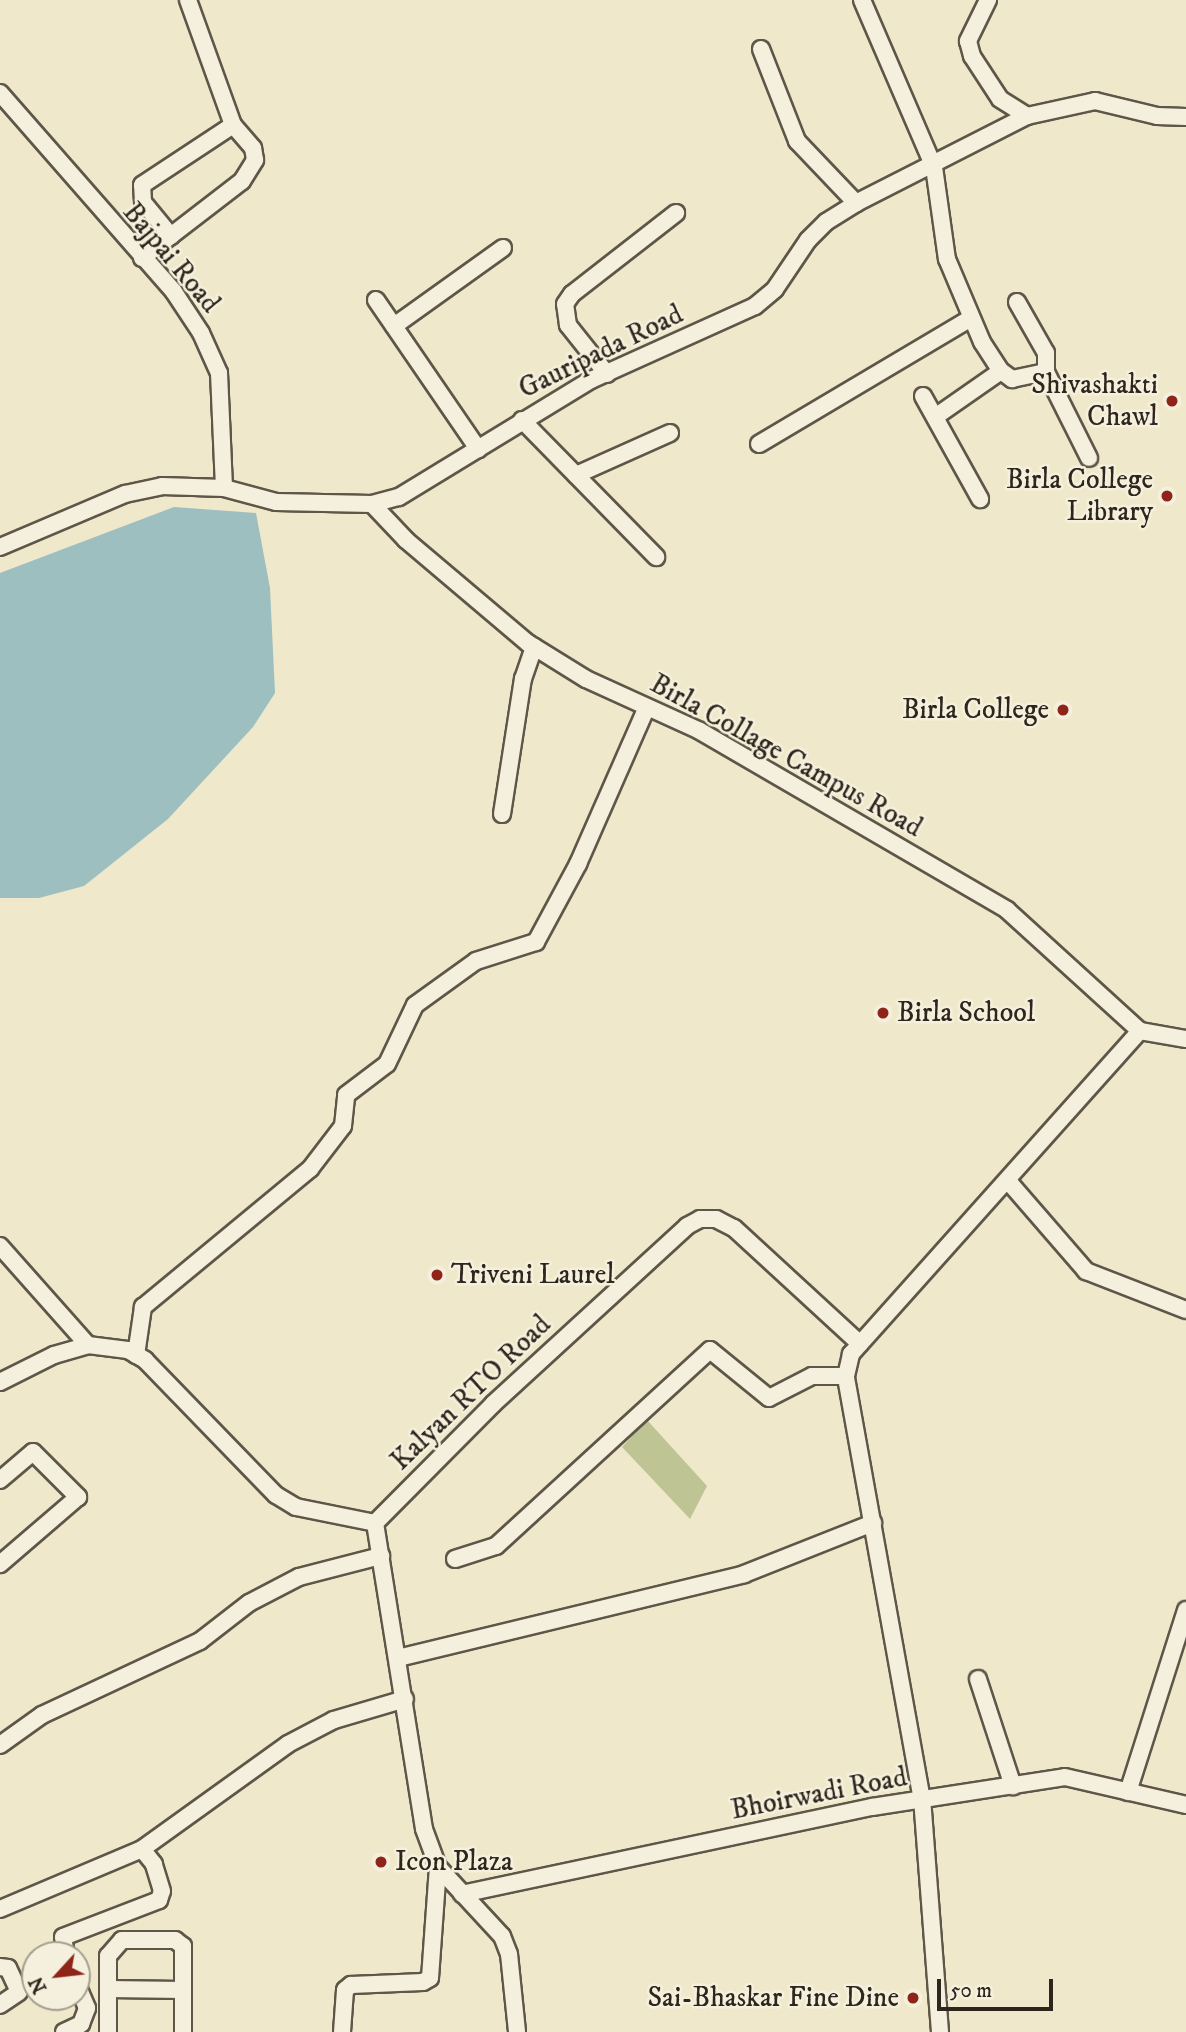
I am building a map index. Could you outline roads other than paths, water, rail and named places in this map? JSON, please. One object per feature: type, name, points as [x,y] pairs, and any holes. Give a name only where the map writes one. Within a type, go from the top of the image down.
[{"type":"street","points":[[142,258],[242,181],[255,160],[253,148],[233,125],[188,0]]},
{"type":"street","points":[[862,0],[934,167],[947,259],[971,318],[1001,371],[1012,379],[1046,372]]},
{"type":"street","points":[[988,0],[968,41],[972,56],[1000,99],[1027,116]]},
{"type":"street","points":[[761,49],[797,141],[856,202]]},
{"type":"street","name":"Bajpai Road","points":[[0,93],[173,292],[201,333],[219,373],[224,488]]},
{"type":"street","name":"Gauripada Road","points":[[2,540],[125,494],[162,486],[224,488],[276,502],[372,504],[399,497],[522,420],[607,373],[755,306],[775,289],[808,240],[856,202],[934,167],[1027,116],[1095,101],[1157,116],[1186,117]]},
{"type":"street","points":[[171,236],[143,202],[142,186],[233,125]]},
{"type":"street","points":[[607,373],[568,325],[565,304],[572,294],[676,213]]},
{"type":"street","points":[[394,326],[503,248]]},
{"type":"street","points":[[376,300],[478,449]]},
{"type":"street","points":[[1017,302],[1046,353],[1046,372],[1089,457]]},
{"type":"street","points":[[759,444],[971,318]]},
{"type":"street","points":[[935,417],[1001,371]]},
{"type":"street","points":[[923,396],[980,499]]},
{"type":"street","points":[[522,420],[656,557]]},
{"type":"street","points":[[576,475],[670,433]]},
{"type":"street","name":"Birla Collage Campus Road","points":[[372,504],[406,540],[534,647],[700,732],[1007,910],[1140,1031]]},
{"type":"street","points":[[502,814],[523,679],[534,647]]},
{"type":"street","points":[[136,1355],[143,1307],[310,1169],[343,1126],[346,1095],[387,1064],[415,1004],[476,961],[536,942],[578,864],[647,707]]},
{"type":"street","points":[[940,2032],[922,1800],[846,1376],[851,1354],[1009,1182],[1140,1031],[1186,1039]]},
{"type":"street","points":[[1009,1182],[1086,1271],[1186,1310]]},
{"type":"street","name":"Kalyan RTO Road","points":[[375,1522],[492,1404],[687,1226],[700,1219],[716,1219],[734,1228],[860,1344]]},
{"type":"street","points":[[0,1246],[88,1345]]},
{"type":"street","points":[[0,1382],[54,1355],[88,1345],[107,1345],[136,1355],[276,1495],[296,1507],[375,1522],[424,1829],[438,1867],[502,1936],[509,1954],[517,2032]]},
{"type":"street","points":[[455,1559],[496,1546],[710,1350],[769,1398],[812,1376],[846,1376]]},
{"type":"street","points":[[0,1480],[33,1452],[78,1497],[0,1564]]},
{"type":"street","points":[[398,1658],[744,1574],[873,1523]]},
{"type":"street","points":[[0,1745],[42,1714],[200,1641],[249,1602],[299,1577],[381,1556]]},
{"type":"street","points":[[1129,1792],[1186,1610]]},
{"type":"street","points":[[978,1679],[1013,1786]]},
{"type":"street","points":[[0,1909],[142,1849],[288,1744],[334,1720],[405,1699]]},
{"type":"street","name":"Bhoirwadi Road","points":[[462,1894],[872,1807],[1065,1777],[1186,1805]]},
{"type":"street","points":[[63,1941],[63,1937],[159,1900],[162,1891],[154,1864],[142,1849]]},
{"type":"street","points":[[342,2032],[345,1990],[351,1985],[423,1982],[430,1978],[438,1867]]},
{"type":"street","points":[[108,2032],[108,1956],[122,1940],[175,1940],[183,1946],[183,2032]]},
{"type":"street","points":[[0,1967],[8,1968],[19,1992],[0,2005]]},
{"type":"street","points":[[108,1989],[183,1990]]},
{"type":"street","points":[[64,2032],[81,2024],[86,2011]]},
{"type":"water","points":[[174,507],[256,513],[270,588],[275,693],[253,727],[168,819],[84,886],[39,898],[0,898],[0,573]]},
{"type":"place","name":"Shivashakti Chawl","points":[[1172,401]]},
{"type":"place","name":"Birla College Library","points":[[1167,496]]},
{"type":"place","name":"Birla College","points":[[1063,710]]},
{"type":"place","name":"Birla School","points":[[883,1013]]},
{"type":"place","name":"Triveni Laurel","points":[[437,1275]]},
{"type":"place","name":"Icon Plaza","points":[[381,1862]]},
{"type":"place","name":"Sai-Bhaskar Fine Dine","points":[[913,1998]]}]
